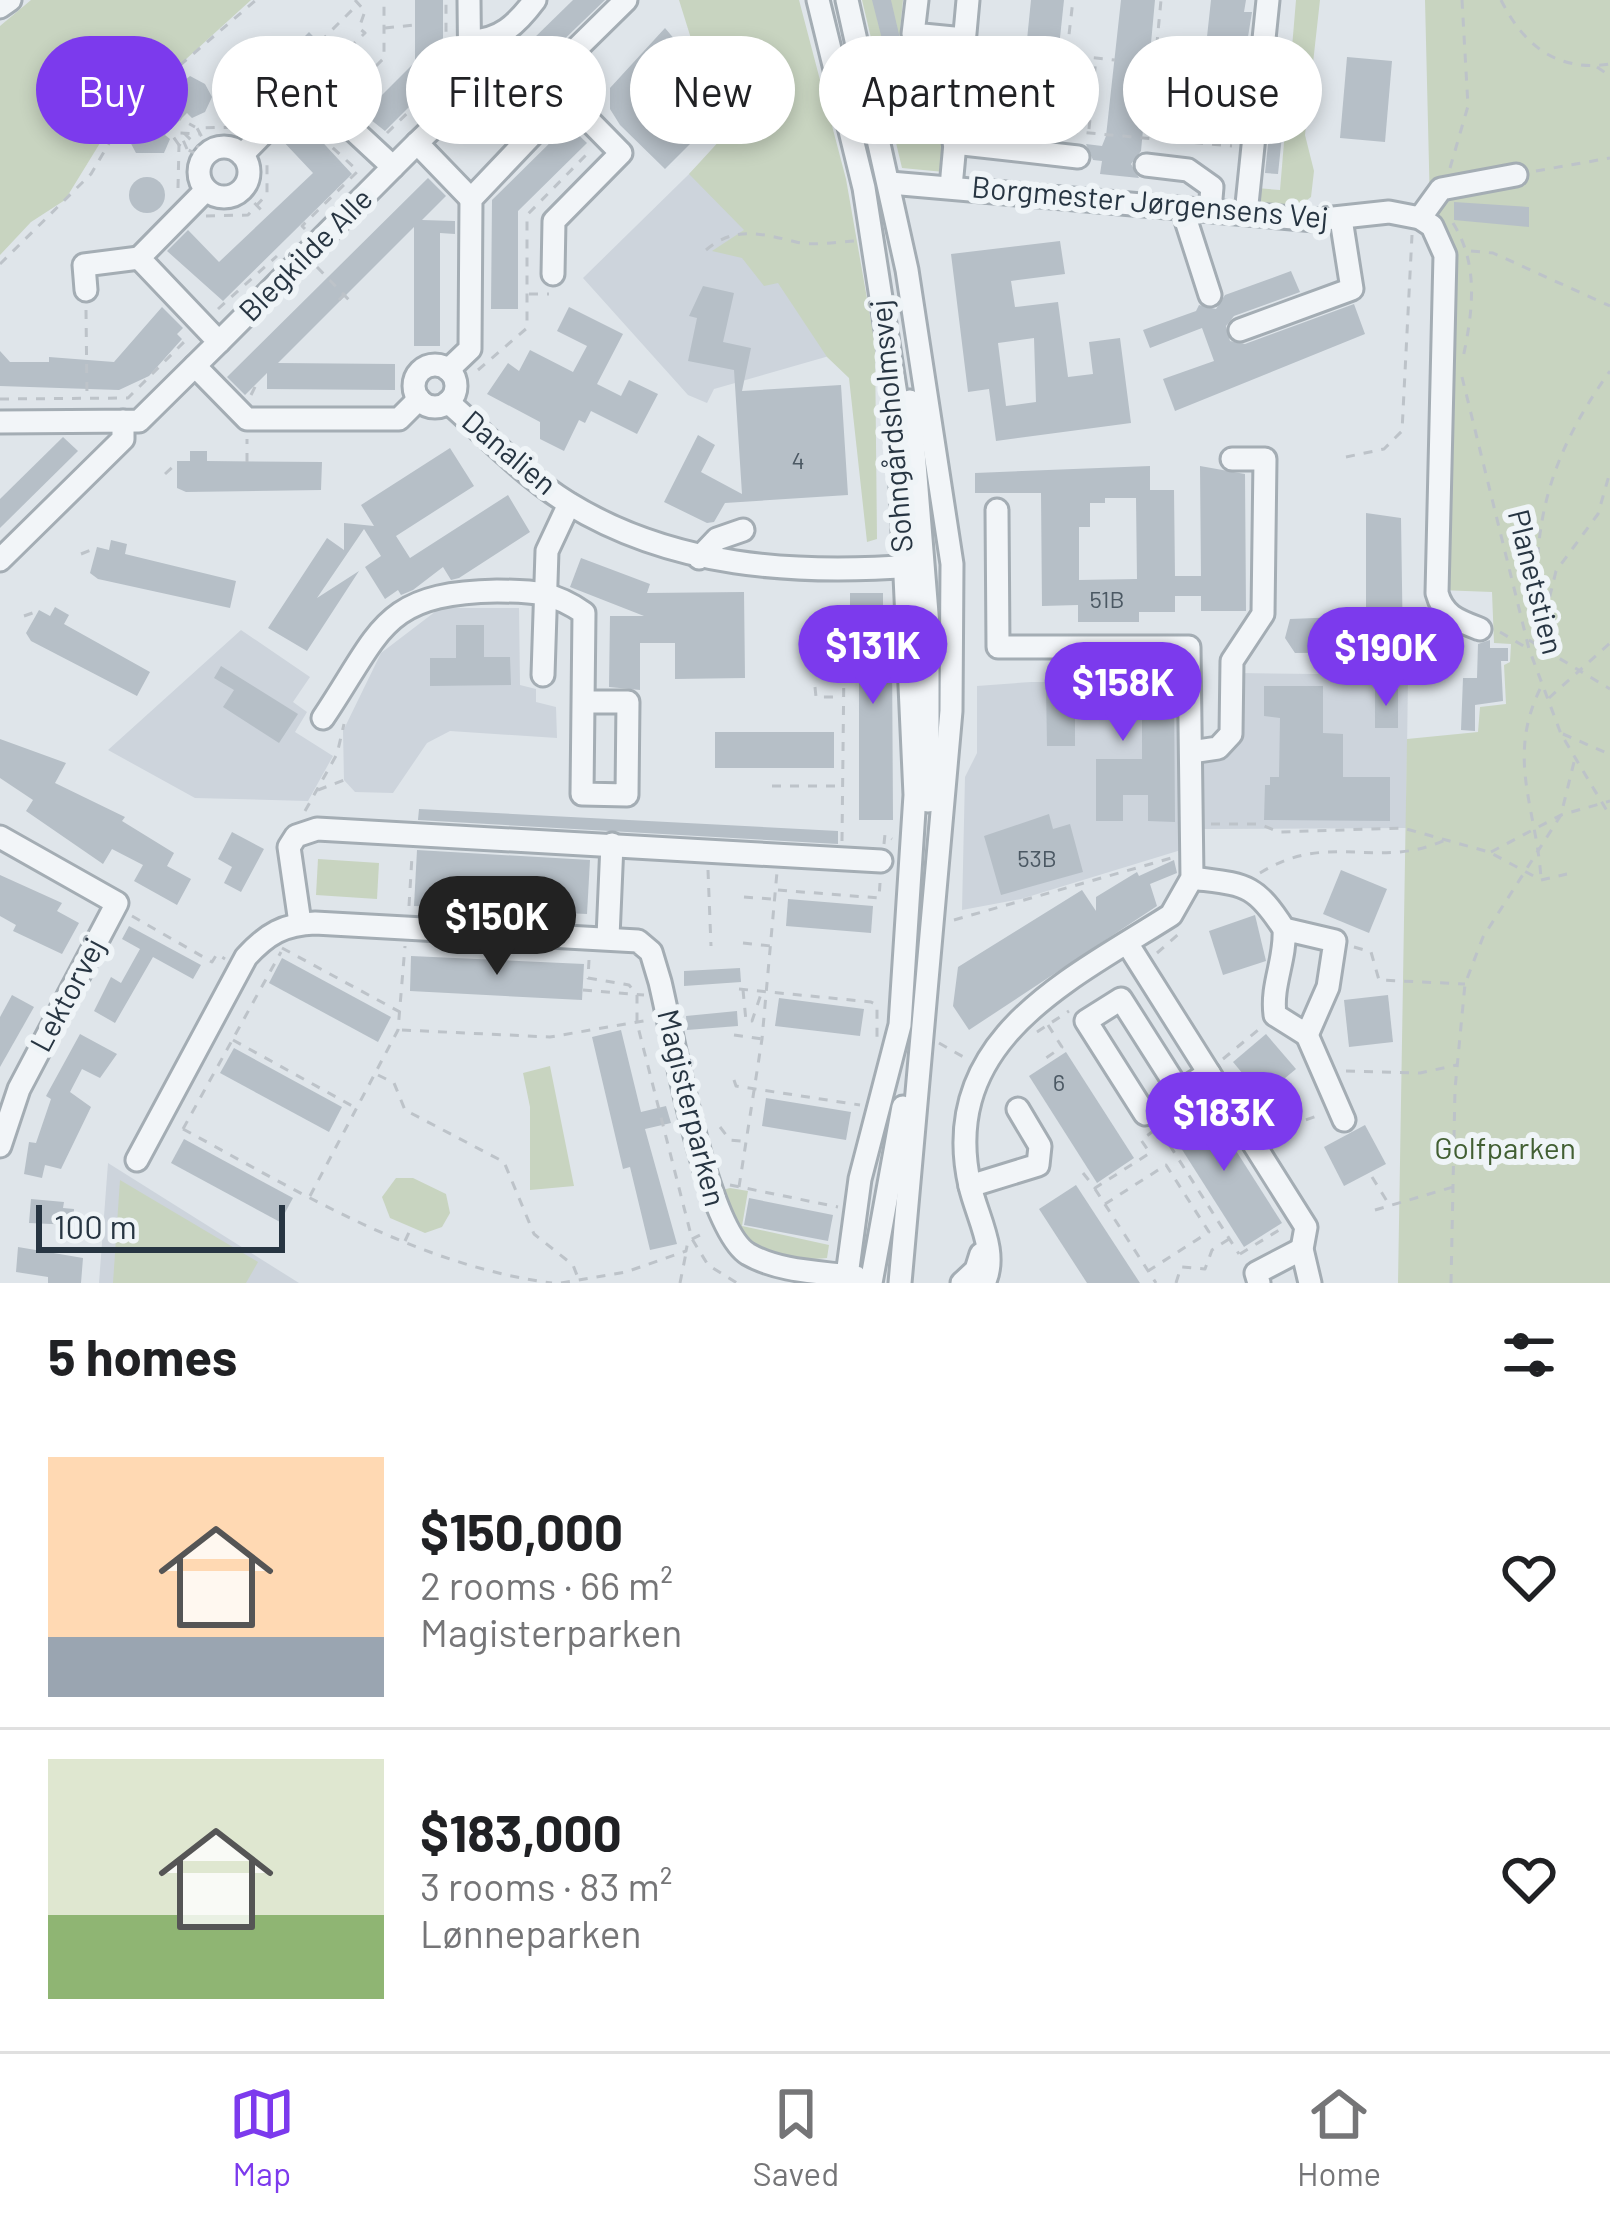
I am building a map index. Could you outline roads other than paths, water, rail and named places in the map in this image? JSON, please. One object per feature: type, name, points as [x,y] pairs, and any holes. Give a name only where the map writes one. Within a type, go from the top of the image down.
[{"type":"street","points":[[0,8],[10,0]]},
{"type":"street","name":"Blegkilde Alle","points":[[469,0],[469,36]]},
{"type":"street","points":[[497,36],[535,0]]},
{"type":"street","points":[[590,36],[626,0]]},
{"type":"street","name":"Sohngårdsholmsvej","points":[[818,0],[864,188],[885,314],[914,566],[915,796],[885,1056],[860,1179],[870,1281]]},
{"type":"street","points":[[832,0],[893,274],[929,722],[924,889],[898,1141],[870,1281]]},
{"type":"street","name":"Sohngårdsholmsvej","points":[[847,0],[890,183],[929,397],[952,564],[951,711],[870,1281]]},
{"type":"street","points":[[916,0],[913,34],[928,36]]},
{"type":"street","name":"Borgmester Jørgensens Vej","points":[[964,36],[968,0]]},
{"type":"street","points":[[1246,214],[1268,0]]},
{"type":"street","points":[[554,274],[554,221],[621,153],[606,138]]},
{"type":"street","points":[[242,154],[252,144]]},
{"type":"street","name":"Blegkilde Alle","points":[[368,144],[393,167]]},
{"type":"street","name":"Blegkilde Alle","points":[[0,560],[123,439],[123,422],[139,422],[219,342],[299,248],[416,144]]},
{"type":"street","points":[[418,144],[471,199]]},
{"type":"street","points":[[451,374],[470,349],[471,199],[523,144]]},
{"type":"street","name":"Borgmester Jørgensens Vej","points":[[951,187],[954,144]]},
{"type":"street","points":[[1014,144],[1078,157]]},
{"type":"street","points":[[226,147],[242,154],[249,198],[220,197],[206,190],[199,174],[202,150],[226,147]]},
{"type":"street","points":[[1146,165],[1188,170],[1212,187],[1210,210]]},
{"type":"street","points":[[1480,628],[1441,607],[1438,592],[1444,255],[1432,226],[1416,217],[1445,188],[1516,175]]},
{"type":"street","name":"Borgmester Jørgensens Vej","points":[[890,183],[1246,214],[1341,219],[1389,212],[1416,217]]},
{"type":"street","points":[[86,290],[84,265],[139,258],[206,190]]},
{"type":"street","points":[[1182,208],[1210,295]]},
{"type":"street","points":[[1240,330],[1352,289],[1341,219]]},
{"type":"street","name":"Blegkilde Alle","points":[[139,258],[219,342]]},
{"type":"street","points":[[433,365],[451,374],[455,390],[448,402],[436,407],[419,399],[414,381],[421,370],[433,365]]},
{"type":"street","points":[[195,366],[247,419],[399,419],[419,399]]},
{"type":"street","name":"Danalien","points":[[448,402],[569,504],[626,534],[699,558],[801,568],[952,564]]},
{"type":"street","points":[[0,422],[87,410],[123,422]]},
{"type":"street","points":[[1191,752],[1217,748],[1231,734],[1232,661],[1263,614],[1265,459],[1232,459]]},
{"type":"street","name":"Danalien","points":[[543,675],[547,551],[569,504]]},
{"type":"street","points":[[984,1283],[991,1262],[965,1158],[968,1109],[993,1047],[1036,1002],[1172,915],[1185,899],[1192,878],[1189,647],[998,647],[997,510]]},
{"type":"street","points":[[699,558],[717,539],[743,530]]},
{"type":"street","points":[[323,718],[380,628],[422,599],[443,592],[543,591],[584,613],[583,702],[582,794],[627,795],[628,702],[583,702]]},
{"type":"street","points":[[297,932],[287,862],[296,836],[317,829],[842,855],[881,861]]},
{"type":"street","name":"Lektorvej","points":[[0,837],[117,903],[19,1089],[0,1146]]},
{"type":"street","points":[[599,937],[612,844]]},
{"type":"street","points":[[1192,878],[1243,883],[1263,897],[1284,928],[1286,950],[1272,991],[1276,1015],[1307,1035],[1344,1120]]},
{"type":"street","name":"Magisterparken","points":[[137,1160],[240,968],[276,941],[297,932],[408,928],[638,941],[651,952],[721,1225],[744,1252],[822,1283]]},
{"type":"street","points":[[1284,928],[1335,941],[1328,987],[1307,1035]]},
{"type":"street","points":[[1127,943],[1306,1227],[1302,1249],[1310,1283]]},
{"type":"street","points":[[1180,1092],[1120,999],[1086,1021],[1145,1114],[1180,1092],[1209,1073]]},
{"type":"street","points":[[970,1186],[1038,1165],[1040,1146],[1018,1108]]},
{"type":"street","points":[[962,1283],[976,1270],[982,1235]]},
{"type":"street","points":[[1258,1278],[1302,1249]]},
{"type":"street","name":"Magisterparken","points":[[792,1270],[870,1281]]},
{"type":"park label","name":"Golfparken","points":[[1505,1149]]}]
